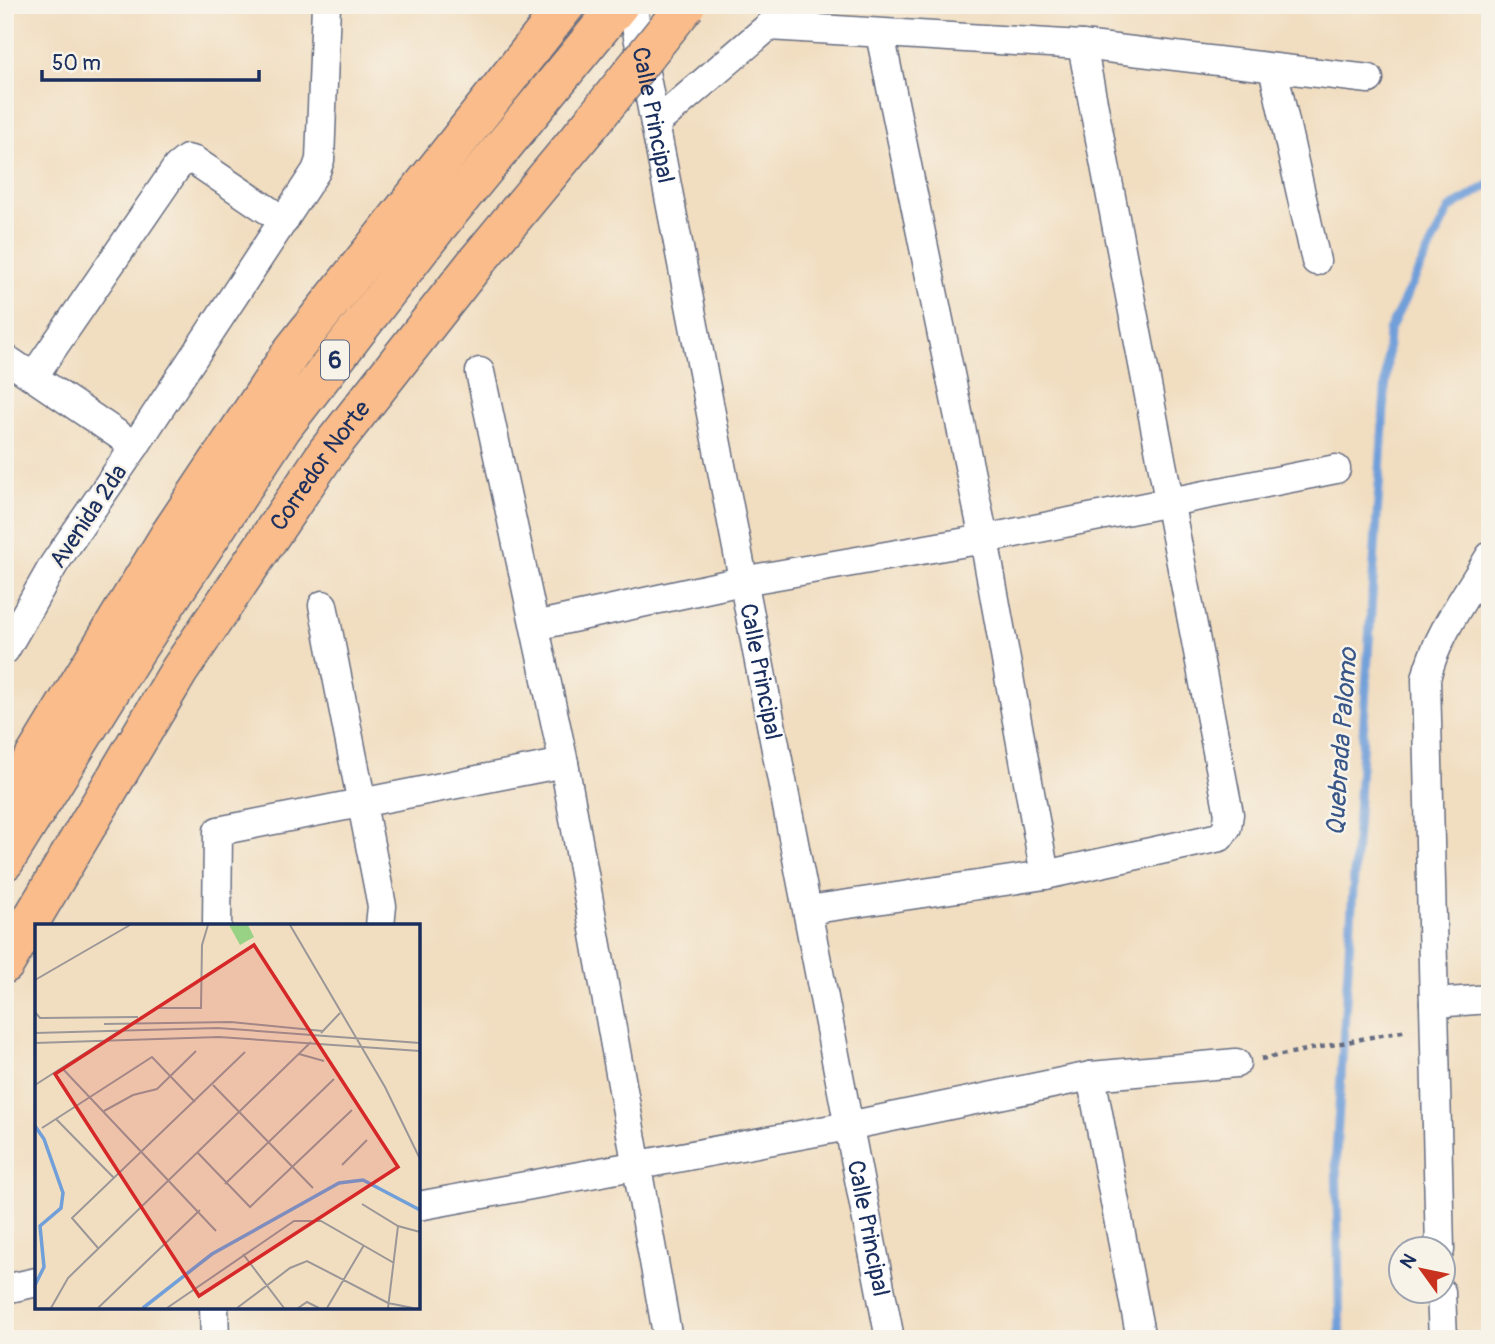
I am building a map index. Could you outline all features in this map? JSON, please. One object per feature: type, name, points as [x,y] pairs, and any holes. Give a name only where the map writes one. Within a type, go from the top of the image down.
[{"type":"highway","points":[[5,805],[124,640],[197,492],[293,350],[566,5]]},
{"type":"highway","name":"Corredor Norte","points":[[5,861],[124,640],[282,428],[437,227],[619,5]]},
{"type":"highway","name":"Corredor Norte","points":[[5,964],[178,671],[327,452],[478,260],[686,5]]},
{"type":"street","points":[[135,446],[316,171],[320,160],[326,5]]},
{"type":"street","name":"Calle Principal","points":[[632,5],[890,1339]]},
{"type":"street","points":[[655,124],[769,26],[1082,45],[1369,79]]},
{"type":"street","points":[[880,34],[984,539],[1045,875]]},
{"type":"street","points":[[807,910],[1045,875],[1220,837],[1227,827],[1229,814],[1171,500],[1082,45]]},
{"type":"street","points":[[1273,68],[1316,261]]},
{"type":"street","points":[[33,377],[177,167],[187,159],[284,221]]},
{"type":"street","name":"Avenida 2da","points":[[5,358],[135,446],[54,564],[5,650]]},
{"type":"street","points":[[480,372],[564,763],[668,1339]]},
{"type":"street","points":[[535,626],[742,581],[984,539],[1336,469]]},
{"type":"street","points":[[1440,1236],[1426,679],[1440,642],[1490,556]]},
{"type":"street","points":[[323,605],[382,905],[380,924]]},
{"type":"street","points":[[217,924],[218,831],[564,763]]},
{"type":"street","points":[[1434,1014],[1490,999]]},
{"type":"street","points":[[420,1206],[848,1126],[1091,1076],[1236,1063]]},
{"type":"street","points":[[1091,1076],[1141,1339]]},
{"type":"street","points":[[5,1289],[35,1282]]},
{"type":"street","points":[[1442,1306],[1443,1339]]},
{"type":"street","points":[[214,1309],[215,1339]]},
{"type":"path","points":[[1236,1063],[1434,1014]]},
{"type":"waterway","name":"Quebrada Palomo","points":[[1340,1339],[1336,1154],[1389,331],[1449,209],[1490,184]]}]
